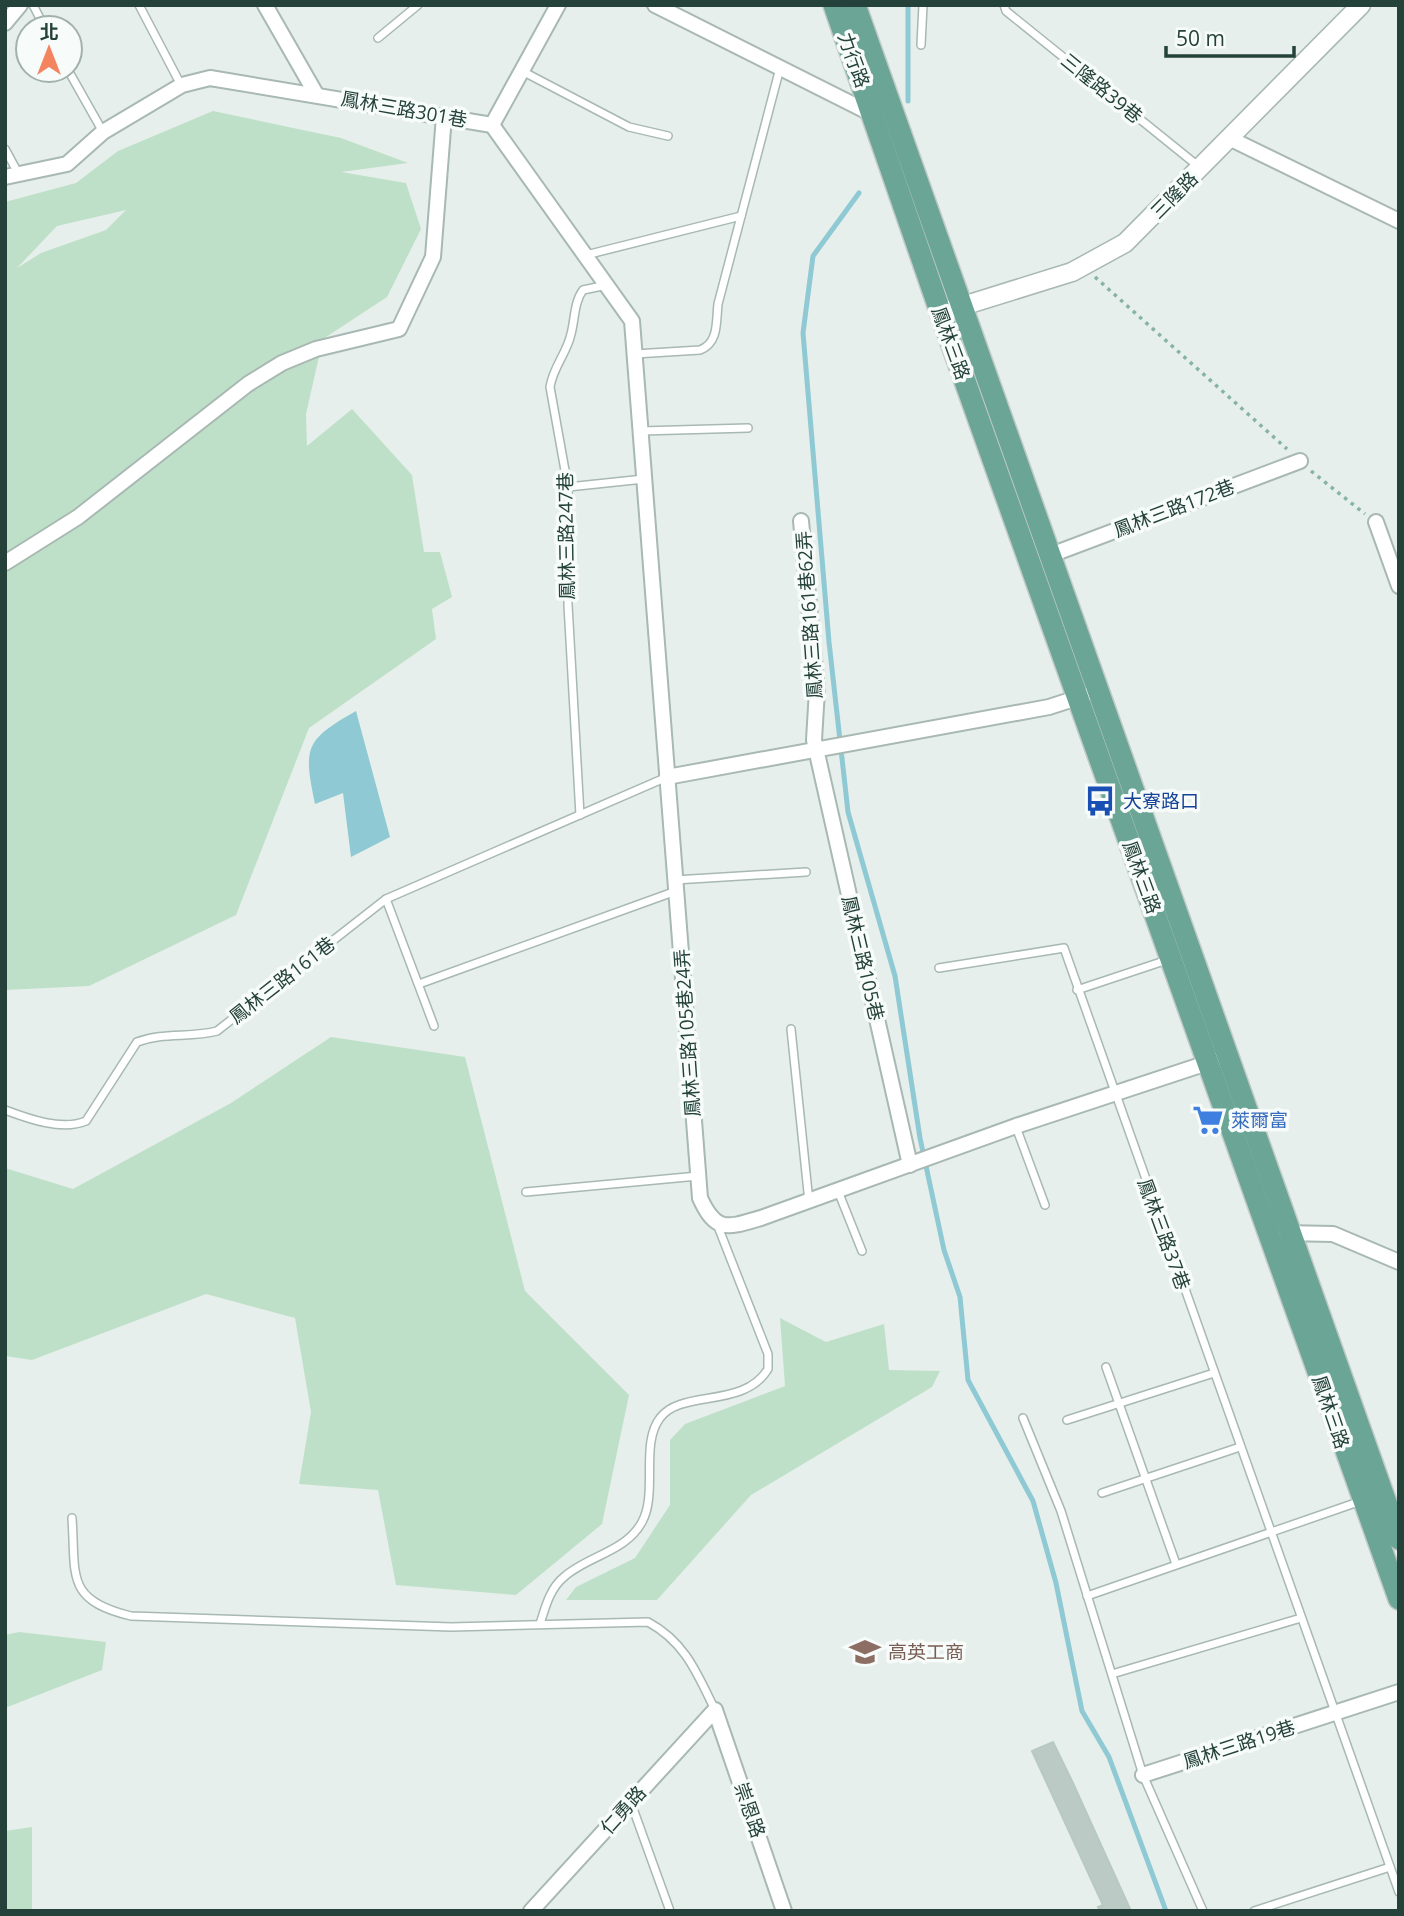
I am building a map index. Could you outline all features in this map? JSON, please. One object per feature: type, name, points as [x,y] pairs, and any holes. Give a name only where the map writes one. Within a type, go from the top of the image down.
[{"type":"main road","name":"力行路","points":[[834,5],[883,112]]},
{"type":"main road","name":"力行路","points":[[855,5],[883,112]]},
{"type":"main road","name":"鳳林三路","points":[[883,112],[950,310],[1279,1234],[1399,1539]]},
{"type":"main road","name":"鳳林三路","points":[[950,310],[1048,556],[1087,695],[1171,958],[1217,1060]]},
{"type":"main road","name":"鳳林三路","points":[[1279,1234],[1363,1501],[1399,1598]]},
{"type":"street","points":[[5,23],[12,19],[20,5]]},
{"type":"street","points":[[265,5],[316,94]]},
{"type":"street","name":"鳳林三路301巷","points":[[12,175],[67,164],[103,132],[182,85],[210,78],[492,124],[558,5]]},
{"type":"street","points":[[656,5],[780,68],[883,112]]},
{"type":"street","name":"三隆路","points":[[950,310],[1083,266],[1125,243],[1361,5]]},
{"type":"street","points":[[5,563],[78,517],[248,384],[282,363],[316,349],[399,329],[433,257],[444,116]]},
{"type":"street","points":[[492,124],[632,321],[676,885]]},
{"type":"street","points":[[1231,139],[1399,221]]},
{"type":"street","name":"鳳林三路172巷","points":[[1048,556],[1300,461]]},
{"type":"street","name":"鳳林三路161巷62弄","points":[[801,520],[817,690],[814,740],[821,751]]},
{"type":"street","points":[[1376,522],[1399,586]]},
{"type":"street","points":[[667,777],[821,751],[1049,707],[1087,695]]},
{"type":"street","name":"鳳林三路105巷","points":[[821,751],[913,1163]]},
{"type":"street","name":"鳳林三路105巷24弄","points":[[676,885],[700,1198],[708,1216],[716,1224]]},
{"type":"street","points":[[716,1224],[733,1226],[809,1202],[1016,1126],[1217,1060]]},
{"type":"street","points":[[1279,1234],[1332,1234],[1399,1262]]},
{"type":"street","name":"鳳林三路19巷","points":[[1143,1774],[1399,1692]]},
{"type":"street","name":"仁勇路","points":[[531,1911],[715,1710]]},
{"type":"street","name":"崇恩路","points":[[715,1710],[784,1911]]},
{"type":"lane","points":[[139,5],[182,85]]},
{"type":"lane","points":[[378,38],[418,5]]},
{"type":"lane","points":[[921,45],[923,5]]},
{"type":"lane","name":"三隆路39巷","points":[[1004,5],[1006,11],[1202,168]]},
{"type":"lane","points":[[634,354],[708,347],[714,340],[718,304],[780,68]]},
{"type":"lane","points":[[521,71],[629,127],[668,136]]},
{"type":"lane","points":[[76,84],[103,132]]},
{"type":"lane","name":"鳳林三路301巷","points":[[5,149],[12,175]]},
{"type":"lane","points":[[586,256],[741,216]]},
{"type":"lane","name":"鳳林三路247巷","points":[[580,815],[568,605],[568,487],[564,454],[550,399],[552,373],[571,335],[578,296],[583,289],[607,285]]},
{"type":"lane","points":[[640,432],[748,428]]},
{"type":"lane","points":[[568,487],[644,479]]},
{"type":"lane","name":"鳳林三路161巷","points":[[5,1110],[58,1125],[75,1126],[86,1121],[137,1042],[163,1035],[202,1035],[217,1031],[386,899],[667,777]]},
{"type":"lane","points":[[419,984],[676,885],[806,872]]},
{"type":"lane","points":[[386,899],[434,1026]]},
{"type":"lane","points":[[939,968],[1064,948],[1115,1095]]},
{"type":"lane","points":[[1077,990],[1171,958]]},
{"type":"lane","points":[[791,1029],[809,1202]]},
{"type":"lane","name":"鳳林三路37巷","points":[[1115,1095],[1271,1534]]},
{"type":"lane","points":[[1016,1126],[1045,1205]]},
{"type":"lane","points":[[526,1192],[698,1176]]},
{"type":"lane","points":[[838,1191],[862,1251]]},
{"type":"lane","points":[[540,1624],[550,1594],[564,1576],[627,1539],[642,1524],[649,1505],[653,1437],[658,1419],[670,1408],[753,1387],[768,1369],[768,1354],[716,1224]]},
{"type":"lane","points":[[1106,1367],[1176,1564]]},
{"type":"lane","points":[[1067,1420],[1214,1373]]},
{"type":"lane","points":[[1023,1418],[1061,1511],[1143,1774],[1203,1911]]},
{"type":"lane","points":[[1102,1493],[1240,1447]]},
{"type":"lane","points":[[1087,1596],[1363,1501]]},
{"type":"lane","points":[[72,1518],[76,1582],[87,1598],[101,1609],[131,1616],[451,1627],[648,1622],[670,1634],[693,1664],[715,1710]]},
{"type":"lane","points":[[1271,1534],[1399,1892]]},
{"type":"lane","points":[[1112,1674],[1301,1618]]},
{"type":"lane","points":[[630,1802],[670,1911]]},
{"type":"lane","points":[[1254,1911],[1390,1867]]},
{"type":"path","points":[[1083,266],[1300,461],[1376,522]]},
{"type":"green space","points":[[213,111],[341,138],[408,163],[341,172],[406,183],[421,229],[387,297],[323,339],[306,414],[307,446],[352,409],[412,475],[424,552],[440,552],[452,597],[432,609],[436,639],[309,728],[236,915],[89,986],[5,990],[5,202],[76,183],[118,151]],"holes":[[[126,210],[106,230],[41,253],[17,268],[57,226]]]},
{"type":"green space","points":[[331,1037],[465,1057],[525,1291],[629,1395],[602,1524],[516,1595],[396,1585],[378,1490],[299,1484],[311,1412],[295,1318],[206,1294],[32,1360],[5,1356],[5,1168],[73,1189],[231,1103]]},
{"type":"green space","points":[[780,1318],[826,1342],[884,1324],[889,1370],[940,1371],[932,1387],[751,1495],[657,1600],[566,1600],[576,1587],[635,1558],[670,1505],[670,1440],[685,1424],[785,1386]]},
{"type":"green space","points":[[19,1632],[106,1642],[102,1670],[5,1708],[5,1635]]},
{"type":"green space","points":[[32,1827],[32,1911],[5,1911],[5,1831]]},
{"type":"water","points":[[356,711],[390,837],[351,857],[343,793],[315,804],[309,757],[317,738]]},
{"type":"building","points":[[1053,1742],[1131,1911],[1100,1911],[1098,1907],[1103,1905],[1032,1751]]},
{"type":"waterway","points":[[908,5],[908,101]]},
{"type":"waterway","points":[[859,193],[813,256],[803,333],[829,642],[848,812],[895,976],[920,1138],[944,1250],[960,1297],[968,1380],[1033,1501],[1056,1583],[1082,1711],[1109,1757],[1166,1911]]},
{"type":"place","name":"大寮路口","points":[[1100,801]]},
{"type":"place","name":"萊爾富","points":[[1208,1120]]},
{"type":"place","name":"高英工商","points":[[865,1652]]}]
